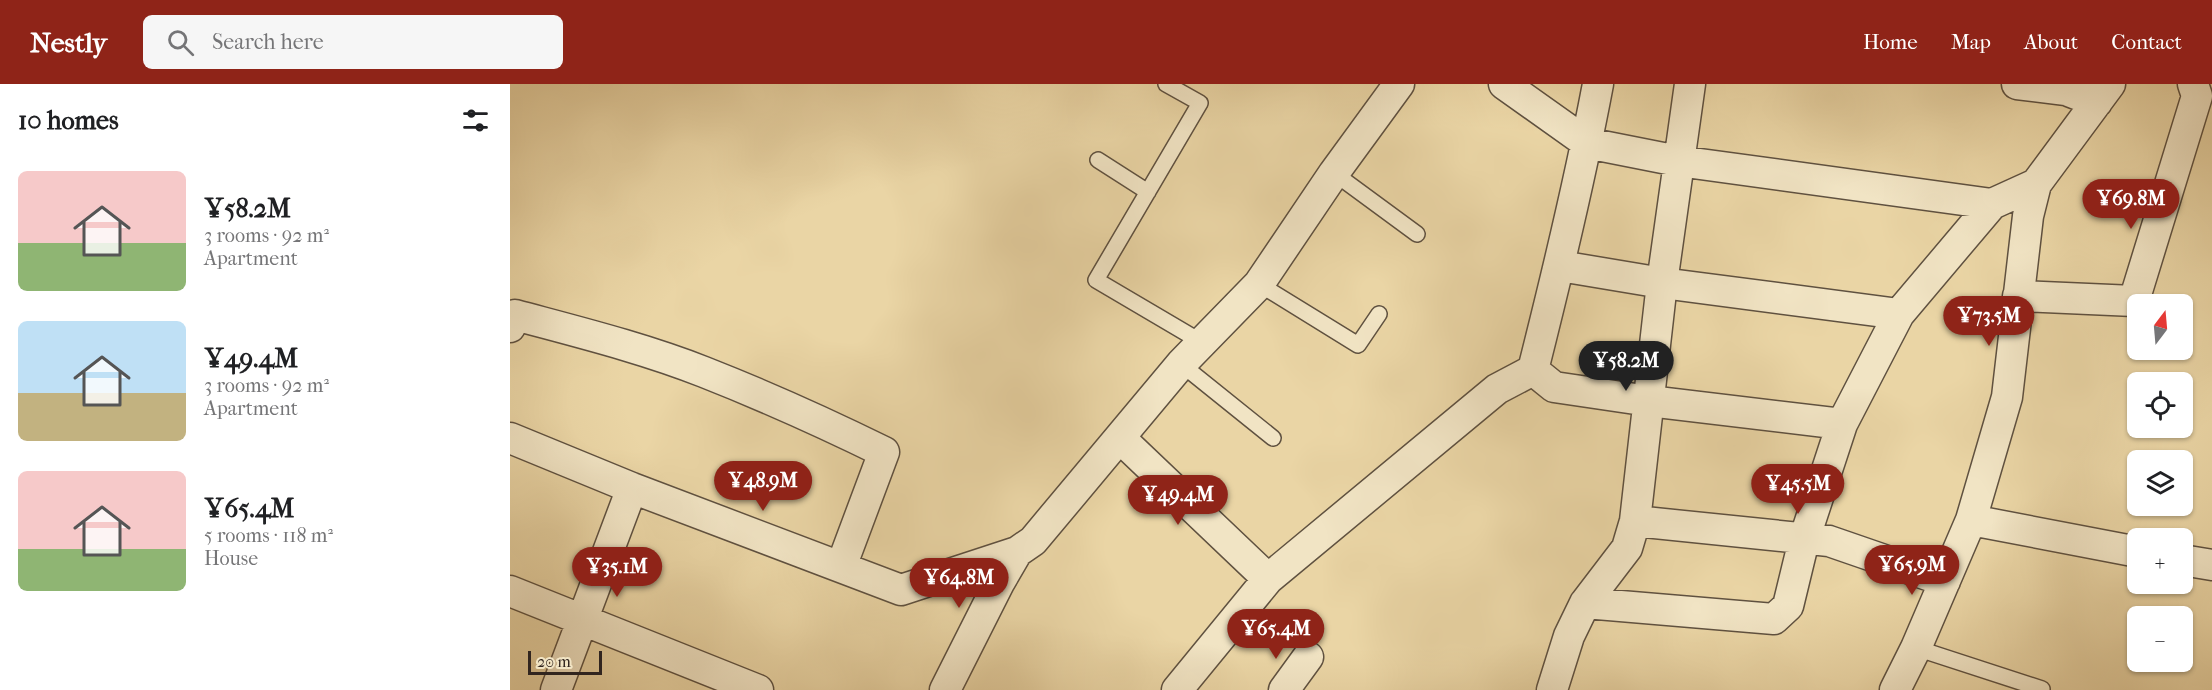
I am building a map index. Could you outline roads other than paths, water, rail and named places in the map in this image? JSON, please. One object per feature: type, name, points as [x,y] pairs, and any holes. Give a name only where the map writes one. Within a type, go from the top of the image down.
[{"type":"street","points":[[510,438],[632,488],[901,590],[1017,552],[1033,541],[1181,364],[1259,284],[1399,84]]},
{"type":"street","points":[[1504,84],[1587,143],[1678,161],[1992,204]]},
{"type":"street","points":[[1177,690],[1268,579],[1497,389],[1533,370],[1560,266],[1598,84]]},
{"type":"street","points":[[1552,690],[1569,636],[1586,603],[1627,548],[1635,521],[1662,283],[1690,84]]},
{"type":"street","points":[[2017,84],[2104,93]]},
{"type":"street","points":[[2019,296],[2134,301],[2197,96],[2193,84]]},
{"type":"street","points":[[1895,690],[1916,648],[1971,520],[2007,397],[2028,216],[2036,184],[2104,93]]},
{"type":"street","points":[[1586,603],[1774,619],[1788,606],[1804,540],[1842,424],[1899,314],[1992,204],[2036,184]]},
{"type":"street","points":[[1560,266],[1662,283],[1899,314]]},
{"type":"street","points":[[510,327],[515,315],[626,345],[702,371],[823,422],[884,452],[841,567]]},
{"type":"street","points":[[1533,370],[1554,387],[1842,424]]},
{"type":"street","points":[[1120,438],[1268,579]]},
{"type":"street","points":[[556,690],[632,488]]},
{"type":"street","points":[[1971,520],[2127,550]]},
{"type":"street","points":[[1635,521],[1829,541],[1945,581]]},
{"type":"street","points":[[945,690],[1017,552]]},
{"type":"street","points":[[2193,562],[2212,565]]},
{"type":"street","points":[[510,591],[758,690]]},
{"type":"street","points":[[1284,690],[1308,657]]},
{"type":"lane","points":[[1166,84],[1200,103],[1096,280],[1203,343]]},
{"type":"lane","points":[[1098,160],[1148,192]]},
{"type":"lane","points":[[1335,173],[1417,234]]},
{"type":"lane","points":[[1259,284],[1358,345],[1379,314]]},
{"type":"lane","points":[[1181,364],[1273,438]]},
{"type":"lane","points":[[1916,648],[2042,689]]}]
